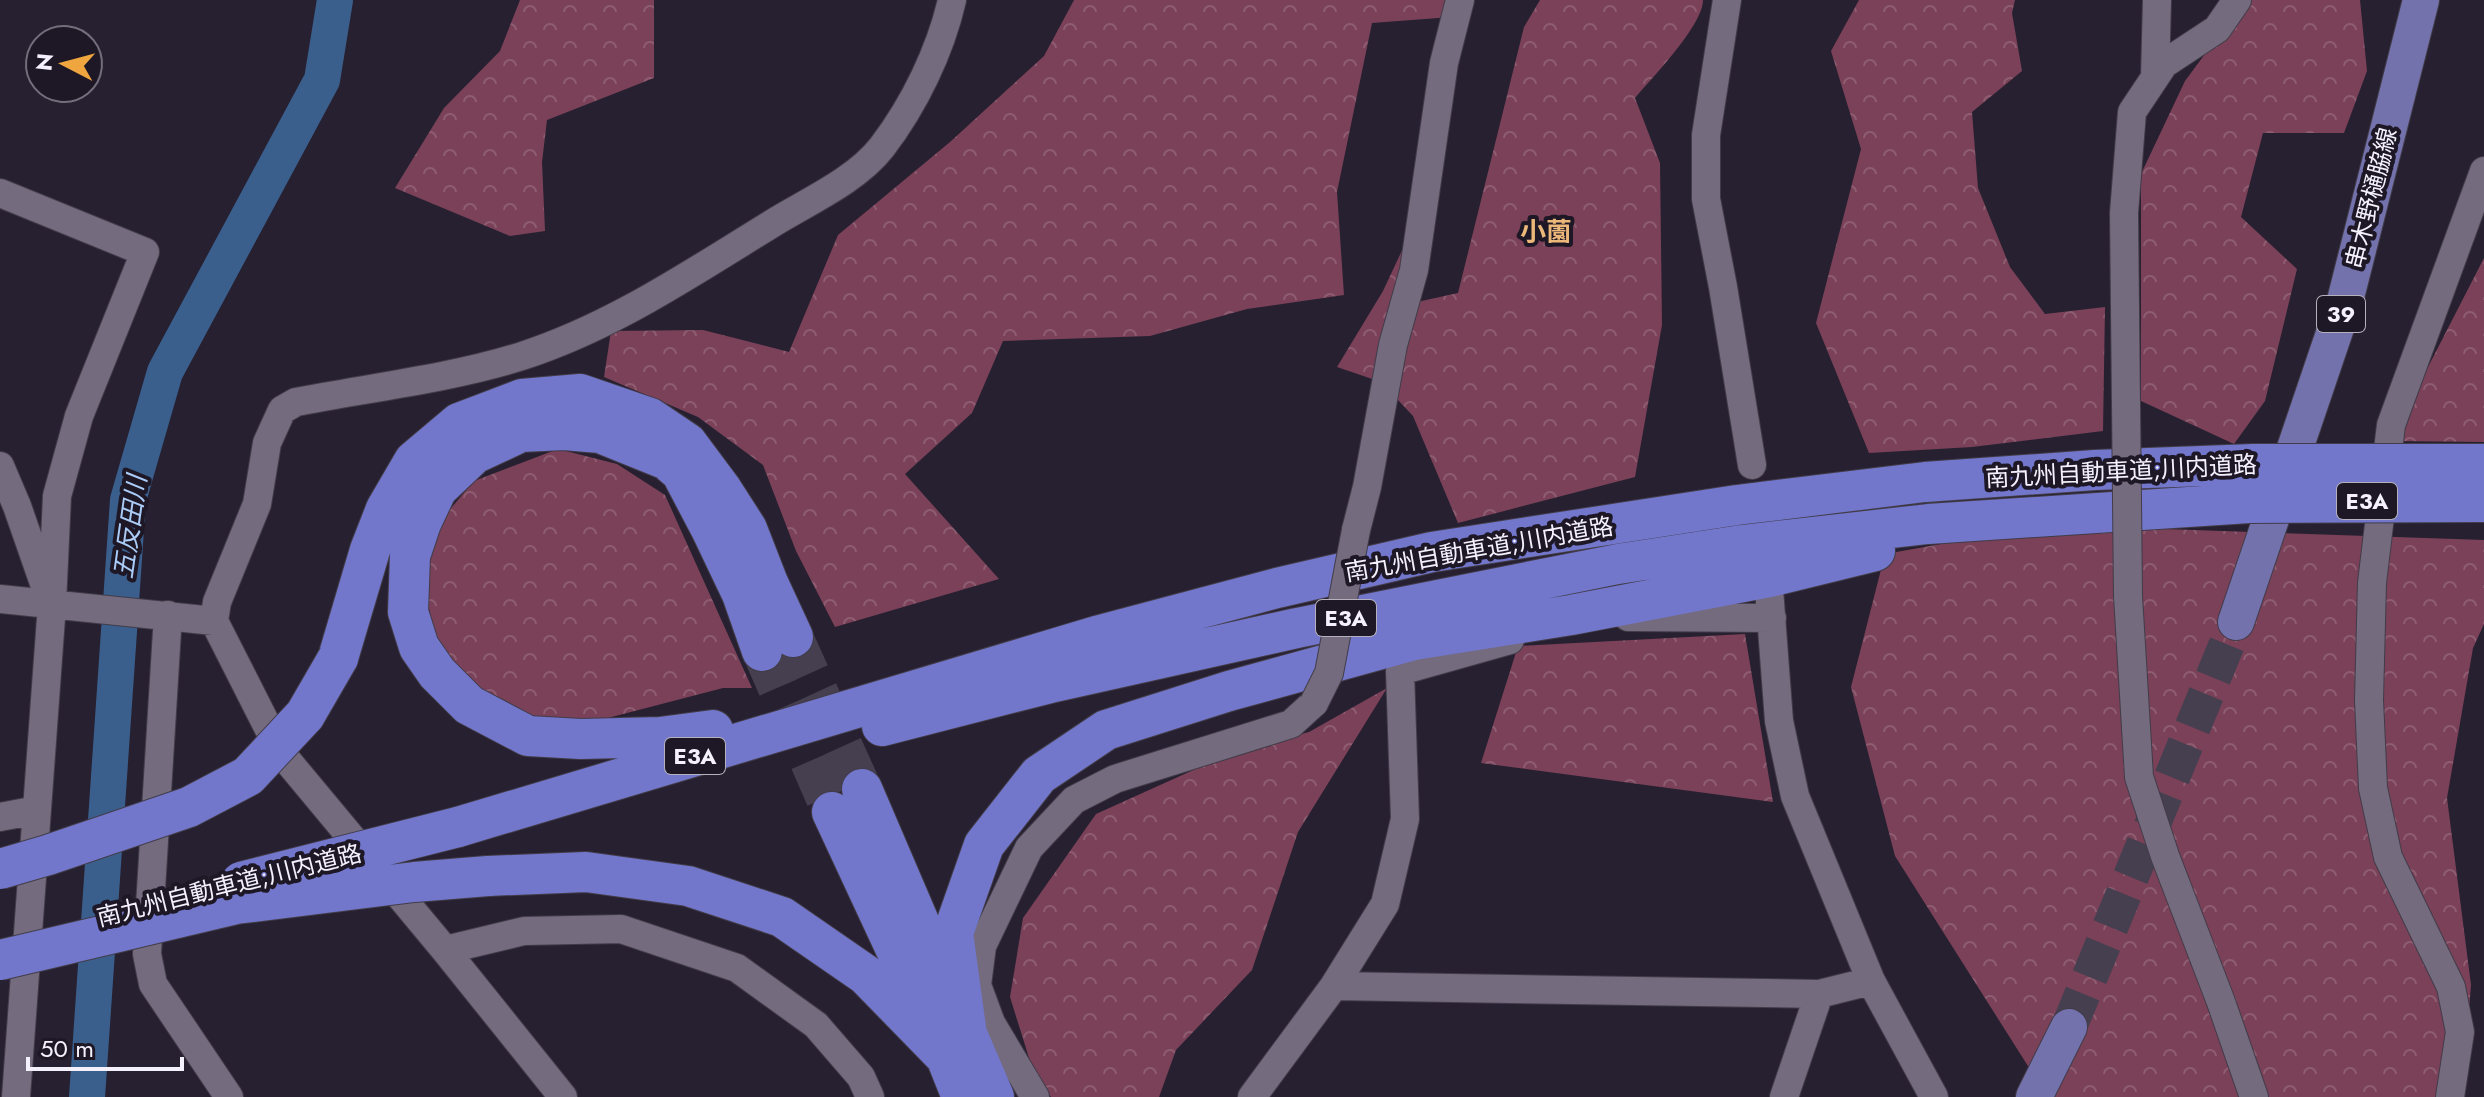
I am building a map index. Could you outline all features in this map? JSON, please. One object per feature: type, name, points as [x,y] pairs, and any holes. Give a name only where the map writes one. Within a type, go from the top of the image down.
[{"type":"highway","points":[[0,869],[189,807],[248,776],[305,715],[338,658],[381,523],[414,461],[459,423],[522,399],[580,394],[650,418],[687,443],[747,529],[768,583],[778,644],[742,594],[681,472],[667,460],[600,433],[564,430],[521,432],[474,454],[437,489],[410,556],[408,612],[419,647],[437,673],[469,705],[528,736],[581,739],[660,737],[729,727],[807,710],[1058,636],[1237,599]]},
{"type":"highway","name":"南九州自動車道;川内道路","points":[[458,827],[1100,635],[1432,552],[1737,505],[1925,482],[2022,474],[2254,464],[2484,464]]},
{"type":"highway","name":"南九州自動車道;川内道路","points":[[0,943],[458,827],[733,764],[1050,683],[1297,628],[1572,573],[1742,545],[2023,516],[2249,503],[2484,502]]},
{"type":"highway","points":[[962,1097],[956,1046],[953,933],[984,845],[1039,775],[1106,730],[1229,691],[1414,640],[1571,615],[1769,577],[2023,516]]},
{"type":"highway","points":[[847,800],[956,1046],[994,1097]]},
{"type":"highway","points":[[0,960],[236,904],[414,882],[586,872],[688,886],[782,917],[866,975],[956,1046]]},
{"type":"main road","name":"串木野樋脇線","points":[[2236,622],[2345,301],[2421,0]]},
{"type":"main road","points":[[2034,1097],[2069,1027]]},
{"type":"street","points":[[563,1097],[281,753],[214,621],[217,602],[257,504],[267,443],[282,410],[296,402],[480,367],[521,356],[586,332],[655,295],[847,178],[881,149],[922,84],[952,0]]},
{"type":"street","points":[[1035,1097],[991,1023],[977,985],[982,946],[1029,848],[1074,800],[1115,779],[1291,724],[1314,703],[1329,673],[1393,345],[1414,270],[1444,63],[1460,0]]},
{"type":"street","points":[[1727,0],[1706,135],[1706,199],[1752,465]]},
{"type":"street","points":[[2155,77],[2157,0]]},
{"type":"street","points":[[2237,0],[2217,29],[2164,64],[2132,112],[2124,213],[2128,596],[2139,777],[2254,1097]]},
{"type":"street","points":[[2450,1097],[2460,1032],[2451,987],[2388,857],[2373,788],[2369,700],[2372,583],[2391,425],[2484,171]]},
{"type":"street","points":[[0,193],[145,252],[79,416],[57,496],[57,604],[37,810],[16,1097]]},
{"type":"street","points":[[0,466],[57,604]]},
{"type":"street","points":[[1769,589],[1779,721],[1795,796],[1871,981],[1934,1097]]},
{"type":"street","points":[[0,599],[160,613],[214,621]]},
{"type":"street","points":[[160,613],[147,954],[153,984],[229,1097]]},
{"type":"street","points":[[1252,1097],[1334,986],[1385,904],[1405,819],[1400,671],[1596,616],[1772,618]]},
{"type":"street","points":[[0,817],[37,810]]},
{"type":"street","points":[[445,950],[524,931],[621,929],[737,968],[816,1025],[861,1077],[870,1097]]},
{"type":"street","points":[[1334,986],[1819,994],[1871,981]]},
{"type":"street","points":[[1784,1097],[1819,994]]},
{"type":"green space","points":[[520,0],[654,0],[654,78],[547,120],[542,162],[545,231],[510,236],[395,188],[444,108],[500,51]]},
{"type":"green space","points":[[1074,0],[1454,0],[1451,17],[1372,23],[1337,192],[1344,295],[1247,309],[1150,336],[1003,341],[972,413],[905,474],[999,579],[835,627],[796,551],[763,465],[698,417],[604,377],[611,331],[703,330],[789,352],[838,235],[950,142],[1044,56]]},
{"type":"green space","points":[[1540,0],[1703,0],[1701,11],[1686,36],[1635,98],[1660,163],[1662,325],[1635,477],[1458,523],[1413,416],[1381,382],[1337,367],[1383,291],[1428,195],[1417,302],[1458,293],[1524,27]]},
{"type":"green space","points":[[1859,0],[2015,0],[2012,13],[2022,71],[1972,112],[1978,188],[2010,267],[2045,314],[2105,307],[2103,431],[1972,447],[1869,453],[1816,323],[1861,149],[1831,51]]},
{"type":"green space","points":[[2245,0],[2360,0],[2367,71],[2344,133],[2263,133],[2241,217],[2297,269],[2265,401],[2234,444],[2141,401],[2141,174],[2185,81]]},
{"type":"green space","points":[[2484,258],[2484,442],[2390,441]]},
{"type":"green space","points":[[558,449],[617,464],[665,495],[752,688],[723,688],[604,719],[541,721],[472,691],[435,636],[420,567],[441,520],[474,481]]},
{"type":"green space","points":[[2048,525],[2484,540],[2484,624],[2473,648],[2447,798],[2471,985],[2462,1097],[2031,1097],[2033,1074],[1895,856],[1851,687],[1885,554]]},
{"type":"green space","points":[[1745,634],[1773,802],[1481,763],[1518,646]]},
{"type":"green space","points":[[1387,688],[1298,832],[1252,970],[1176,1050],[1159,1097],[1051,1097],[1035,1077],[1010,997],[1023,918],[1096,814],[1231,753],[1309,732]]},
{"type":"waterway","name":"五反田川","points":[[87,1097],[128,500],[165,372],[322,80],[335,0]]},
{"type":"tunnel","points":[[2069,1027],[2236,622]]},
{"type":"tunnel","points":[[793,637],[862,789]]},
{"type":"tunnel","points":[[762,651],[832,812]]},
{"type":"district","name":"小薗","points":[[1546,232]]}]
